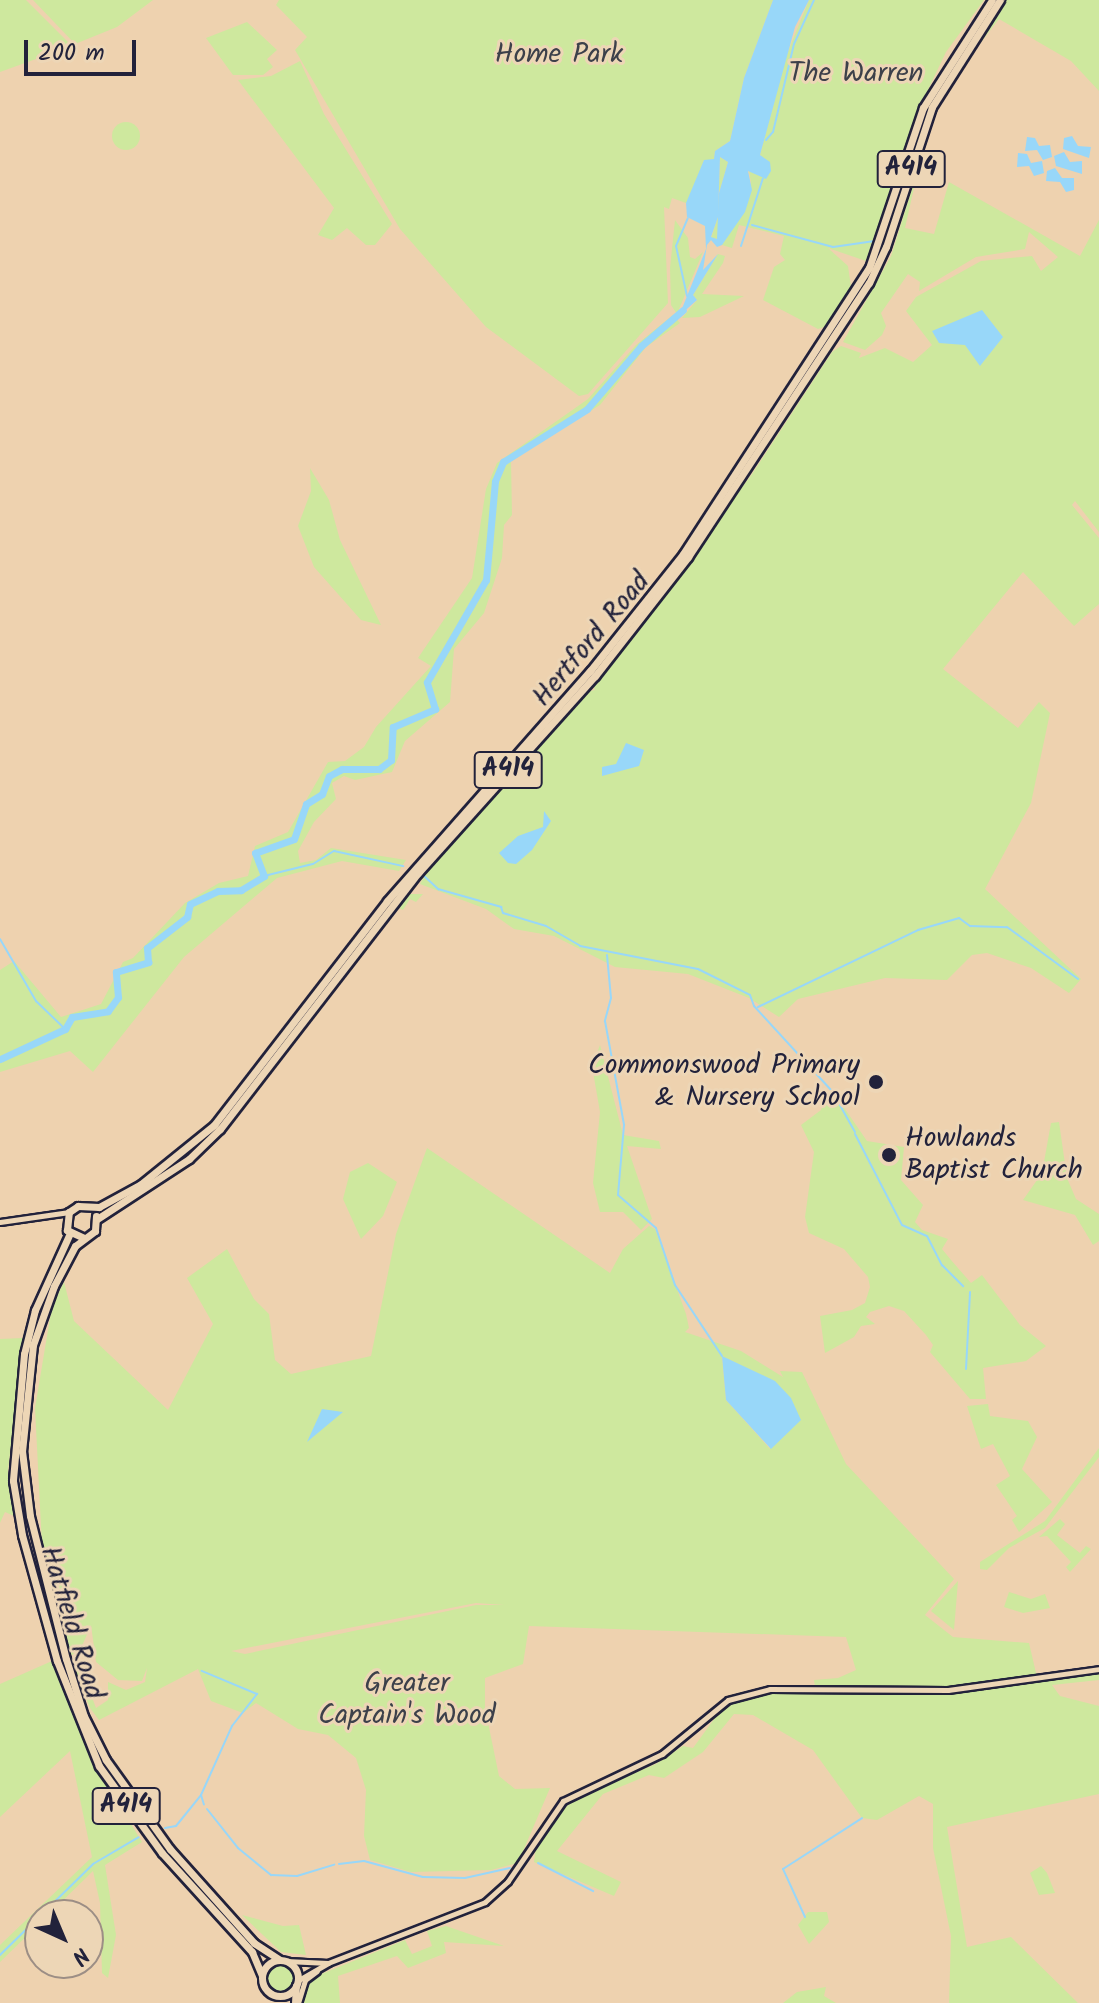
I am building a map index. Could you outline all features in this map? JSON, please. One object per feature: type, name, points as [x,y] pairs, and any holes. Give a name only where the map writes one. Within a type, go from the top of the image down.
[{"type":"highway","name":"Hertford Road","points":[[91,1208],[157,1173],[214,1125],[407,877],[590,671],[683,554],[869,268],[923,108],[992,0]]},
{"type":"highway","name":"Hertford Road","points":[[97,1219],[189,1159],[220,1129],[418,873],[595,676],[688,557],[869,283],[892,233],[932,107],[1000,0]]},
{"type":"highway","points":[[78,1206],[91,1208],[97,1219],[95,1231],[84,1238],[70,1233],[65,1223],[69,1212],[78,1206]]},
{"type":"highway","name":"Hatfield Road","points":[[70,1233],[28,1333],[13,1481],[22,1535],[80,1717],[131,1814],[252,1952],[262,1975]]},
{"type":"highway","name":"Hatfield Road","points":[[80,1717],[30,1516],[22,1451],[36,1331],[54,1286],[84,1238]]},
{"type":"highway","name":"Hatfield Road","points":[[89,1736],[153,1829],[244,1932],[282,1960]]},
{"type":"highway","points":[[283,2003],[264,1987],[262,1975],[268,1964],[282,1960],[297,1982],[297,2003]]},
{"type":"highway","points":[[277,1995],[286,1994],[297,1982]]},
{"type":"main road","points":[[0,1222],[69,1212]]},
{"type":"main road","points":[[55,1216],[65,1223]]},
{"type":"main road","points":[[297,1982],[326,1964],[470,1910],[497,1892],[521,1863],[546,1819],[563,1801],[662,1754],[728,1700],[770,1689],[899,1691],[1099,1669]]},
{"type":"main road","points":[[282,1960],[326,1964]]},
{"type":"main road","points":[[297,2003],[305,1980],[326,1964]]},
{"type":"green space","points":[[0,0],[26,0],[72,46],[0,72]]},
{"type":"green space","points":[[33,0],[153,0],[117,27],[75,44]]},
{"type":"green space","name":"Home Park","points":[[279,0],[773,0],[744,78],[730,141],[715,151],[714,160],[704,160],[686,203],[672,198],[669,209],[664,207],[668,303],[588,394],[579,396],[486,327],[400,229],[295,50],[307,37],[276,5]]},
{"type":"green space","name":"The Warren","points":[[809,0],[984,0],[946,52],[925,96],[866,261],[828,248],[848,266],[851,287],[827,326],[818,329],[763,300],[774,267],[785,260],[780,254],[784,236],[739,225],[732,248],[722,245],[751,183],[749,171],[762,174],[766,160],[760,155],[785,59]]},
{"type":"green space","points":[[1005,0],[1099,0],[1099,91],[1071,61],[999,19],[955,76],[935,109],[970,47]]},
{"type":"green space","points":[[247,22],[277,50],[267,59],[273,67],[263,75],[233,75],[206,38]]},
{"type":"green space","points":[[300,61],[324,114],[392,224],[375,245],[366,245],[347,228],[332,240],[318,235],[334,208],[238,80],[271,76]]},
{"type":"green space","points":[[126,122],[136,126],[140,136],[136,146],[126,150],[116,146],[112,136],[116,126]]},
{"type":"green space","points":[[720,157],[728,162],[719,193],[718,239],[711,238],[718,217]]},
{"type":"green space","points":[[918,170],[905,228],[934,234],[949,182],[1080,256],[1099,220],[1099,532],[1075,501],[1072,505],[1099,538],[1099,604],[1074,626],[1023,572],[943,669],[1018,728],[1039,702],[1050,713],[1031,803],[985,889],[1081,979],[1069,993],[1031,968],[987,953],[972,955],[947,980],[885,978],[798,999],[779,1017],[749,998],[688,974],[615,967],[554,936],[514,929],[486,909],[420,884],[433,859],[585,692],[595,690],[593,685],[752,474],[832,352],[841,346],[861,353],[859,358],[885,348],[913,362],[932,345],[906,311],[916,297],[981,261],[1032,256],[1041,271],[1058,257],[1029,232],[1025,249],[976,257],[919,291],[920,282],[908,274],[881,313],[886,326],[882,335],[865,350],[843,342],[891,256]]},
{"type":"green space","points":[[675,220],[688,238],[690,257],[695,259],[703,252],[677,314],[671,305],[670,268]]},
{"type":"green space","points":[[718,254],[725,256],[723,263],[702,294],[744,296],[700,317],[682,318],[697,300],[693,295]]},
{"type":"green space","points":[[673,315],[680,323],[646,347],[600,405],[511,461],[512,515],[504,525],[502,558],[484,613],[454,649],[450,702],[405,741],[392,772],[355,780],[344,776],[332,783],[336,799],[314,822],[298,851],[300,863],[316,860],[331,848],[406,860],[399,871],[342,861],[277,878],[184,957],[93,1072],[70,1051],[0,1072],[0,970],[14,961],[61,1017],[101,1004],[123,962],[133,958],[185,903],[219,883],[248,876],[255,846],[288,832],[328,762],[345,761],[364,747],[376,727],[431,666],[418,658],[472,578],[486,489],[497,463],[588,399],[636,345]]},
{"type":"green space","points":[[310,468],[329,500],[340,540],[381,625],[361,620],[314,567],[298,526],[311,491]]},
{"type":"green space","points":[[407,894],[423,894],[416,902],[410,899],[403,910],[397,907]]},
{"type":"green space","points":[[600,1045],[623,1135],[659,1141],[661,1149],[627,1146],[652,1219],[641,1230],[623,1212],[600,1212],[593,1183],[600,1112],[592,1066]]},
{"type":"green space","points":[[836,1096],[867,1141],[904,1147],[901,1180],[923,1205],[915,1222],[922,1230],[948,1239],[942,1249],[971,1283],[982,1275],[1020,1325],[1046,1346],[1026,1361],[983,1368],[986,1399],[970,1399],[930,1352],[933,1345],[926,1335],[904,1311],[889,1306],[870,1312],[866,1317],[875,1324],[861,1326],[854,1337],[825,1353],[820,1316],[852,1310],[865,1303],[870,1287],[868,1277],[844,1249],[809,1233],[805,1217],[814,1152],[801,1125],[821,1110],[823,1101]]},
{"type":"green space","points":[[1059,1122],[1067,1178],[1076,1199],[1099,1214],[1099,1241],[1093,1245],[1075,1215],[1023,1200],[1042,1173],[1051,1123]]},
{"type":"green space","name":"Greater Captain's Wood","points":[[427,1148],[610,1273],[623,1249],[649,1226],[655,1229],[686,1314],[689,1328],[685,1332],[741,1351],[783,1377],[780,1371],[802,1372],[846,1464],[954,1579],[925,1615],[953,1637],[1029,1643],[1036,1673],[1049,1679],[1099,1673],[1099,1680],[1052,1685],[1060,1696],[1099,1706],[1099,1794],[947,1827],[967,1947],[1011,1937],[1078,2003],[949,2003],[951,1936],[933,1848],[933,1804],[919,1796],[877,1820],[862,1818],[813,1750],[753,1715],[734,1714],[703,1752],[664,1778],[649,1775],[603,1794],[557,1851],[621,1882],[614,1896],[534,1862],[537,1838],[574,1798],[656,1764],[683,1746],[693,1748],[728,1700],[750,1692],[815,1687],[814,1680],[838,1678],[856,1670],[846,1637],[529,1626],[523,1664],[485,1678],[485,1708],[499,1776],[515,1789],[550,1788],[518,1863],[491,1870],[411,1872],[370,1860],[364,1836],[366,1790],[356,1758],[328,1735],[298,1729],[256,1703],[243,1713],[211,1701],[198,1669],[99,1720],[90,1708],[74,1668],[79,1663],[96,1708],[108,1700],[108,1682],[126,1690],[145,1682],[147,1668],[142,1681],[118,1680],[96,1662],[91,1625],[79,1653],[71,1655],[42,1546],[35,1408],[52,1306],[64,1282],[74,1321],[168,1410],[213,1324],[187,1278],[227,1249],[254,1299],[269,1314],[275,1360],[291,1374],[371,1356],[396,1234]],"holes":[[[722,1356],[748,1370],[770,1449],[726,1400]],[[476,1603],[504,1605],[476,1605],[245,1654],[231,1651]]]},
{"type":"green space","points":[[368,1163],[397,1182],[383,1216],[361,1239],[343,1199],[350,1172]]},
{"type":"green space","points":[[23,1338],[8,1471],[14,1516],[5,1512],[0,1523],[0,1339]]},
{"type":"green space","points":[[988,1404],[990,1416],[1028,1421],[1037,1437],[1022,1469],[1052,1502],[1019,1532],[1012,1520],[1017,1516],[996,1485],[1010,1476],[993,1444],[981,1449],[967,1406]]},
{"type":"green space","points":[[1099,1448],[1099,1457],[1045,1528],[1009,1548],[987,1570],[980,1569],[980,1562],[1045,1521]]},
{"type":"green space","points":[[1060,1519],[1065,1524],[1057,1535],[1080,1553],[1086,1546],[1091,1549],[1070,1572],[1066,1567],[1071,1562],[1047,1536],[1039,1537]]},
{"type":"green space","points":[[958,1581],[954,1630],[931,1611]]},
{"type":"green space","points":[[1009,1592],[1031,1599],[1045,1594],[1050,1608],[1023,1613],[1004,1607]]},
{"type":"green space","points":[[52,1661],[92,1760],[142,1842],[105,1865],[116,1935],[108,1978],[104,1975],[104,1899],[99,1899],[93,1871],[64,1899],[48,1899],[92,1857],[70,1751],[0,1817],[0,1684]]},
{"type":"green space","points":[[1041,1866],[1055,1893],[1039,1895],[1030,1873]]},
{"type":"green space","points":[[808,1912],[827,1912],[829,1922],[809,1944],[798,1925]]},
{"type":"green space","points":[[242,1915],[283,1926],[299,1925],[306,1955],[281,1952]]},
{"type":"green space","points":[[24,1922],[24,1939],[0,1962],[0,1945]]},
{"type":"green space","points":[[446,1926],[504,1946],[444,1942],[446,1953],[408,1968],[397,1956],[338,1976],[340,2003],[304,2003],[308,1981],[314,1977],[405,1940],[412,1954],[432,1946],[427,1931]]},
{"type":"green space","points":[[280,1963],[290,1967],[294,1977],[290,1987],[280,1991],[270,1987],[266,1977],[270,1967]]},
{"type":"green space","points":[[826,1987],[824,1996],[836,2003],[783,2003],[797,1992]]},
{"type":"water","points":[[773,0],[809,0],[795,27],[760,155],[770,162],[771,171],[766,179],[748,171],[752,190],[745,212],[722,245],[717,247],[711,240],[707,245],[703,270],[718,254],[693,295],[697,300],[679,316],[706,249],[705,226],[687,217],[686,203],[704,160],[714,159],[715,151],[730,141],[744,78]],"holes":[[[720,157],[728,162],[719,193],[718,213]],[[718,217],[717,239],[711,237]]]},
{"type":"water","points":[[1072,136],[1078,146],[1091,147],[1089,158],[1063,149],[1064,138]]},
{"type":"water","points":[[1027,137],[1035,138],[1039,146],[1050,145],[1052,157],[1043,160],[1037,150],[1025,151]]},
{"type":"water","points":[[1064,152],[1070,162],[1082,161],[1082,174],[1056,166],[1054,156]]},
{"type":"water","points":[[1018,153],[1027,154],[1031,163],[1042,161],[1044,173],[1034,176],[1029,166],[1017,167]]},
{"type":"water","points":[[1055,168],[1062,178],[1074,178],[1074,190],[1066,192],[1060,182],[1046,181],[1047,171]]},
{"type":"water","points":[[982,310],[1003,337],[980,366],[965,345],[939,343],[932,331]]},
{"type":"water","points":[[626,743],[644,750],[639,766],[602,776],[602,767],[616,764]]},
{"type":"water","points":[[544,811],[551,821],[532,850],[516,864],[508,863],[499,853],[518,836],[543,827]]},
{"type":"water","points":[[722,1356],[775,1381],[791,1398],[801,1420],[771,1449],[726,1400]]},
{"type":"water","points":[[322,1409],[343,1412],[307,1442]]},
{"type":"waterway","points":[[766,140],[773,132],[794,44],[814,0]]},
{"type":"waterway","points":[[741,246],[763,178]]},
{"type":"waterway","points":[[687,296],[676,246],[688,218]]},
{"type":"waterway","points":[[752,225],[833,247],[875,241]]},
{"type":"waterway","points":[[0,1059],[65,1029],[72,1017],[108,1011],[118,997],[116,972],[148,962],[147,948],[187,917],[190,904],[218,891],[241,890],[264,876],[255,853],[294,839],[306,804],[322,794],[329,776],[342,769],[379,769],[391,760],[393,727],[435,709],[427,682],[486,580],[495,481],[503,462],[587,409],[641,346],[683,310]]},
{"type":"waterway","points":[[264,876],[313,864],[334,851],[403,866]]},
{"type":"waterway","points":[[423,875],[438,889],[501,907],[503,913],[546,926],[580,946],[698,969],[750,995],[754,1006],[832,1091],[855,1132]]},
{"type":"waterway","points":[[758,1007],[918,930],[959,918],[970,926],[1007,927],[1078,979]]},
{"type":"waterway","points":[[0,939],[36,1001],[65,1029]]},
{"type":"waterway","points":[[607,955],[611,998],[605,1021],[624,1125],[618,1195],[656,1228],[675,1285],[722,1356]]},
{"type":"waterway","points":[[855,1134],[902,1225],[927,1236],[942,1265],[963,1286]]},
{"type":"waterway","points":[[966,1369],[970,1292]]},
{"type":"waterway","points":[[201,1795],[232,1726],[257,1694],[202,1671]]},
{"type":"waterway","points":[[165,1828],[176,1826],[201,1795],[204,1805]]},
{"type":"waterway","points":[[207,1809],[238,1848],[271,1875],[297,1876],[334,1865]]},
{"type":"waterway","points":[[805,1917],[783,1869],[862,1818]]},
{"type":"waterway","points":[[57,1899],[93,1864],[139,1837]]},
{"type":"waterway","points":[[339,1864],[364,1861],[423,1877],[465,1878],[510,1868]]},
{"type":"waterway","points":[[538,1863],[593,1891]]},
{"type":"waterway","points":[[0,1955],[24,1932]]},
{"type":"place","name":"Commonswood Primary & Nursery School","points":[[876,1082]]},
{"type":"place","name":"Howlands Baptist Church","points":[[889,1155]]}]
